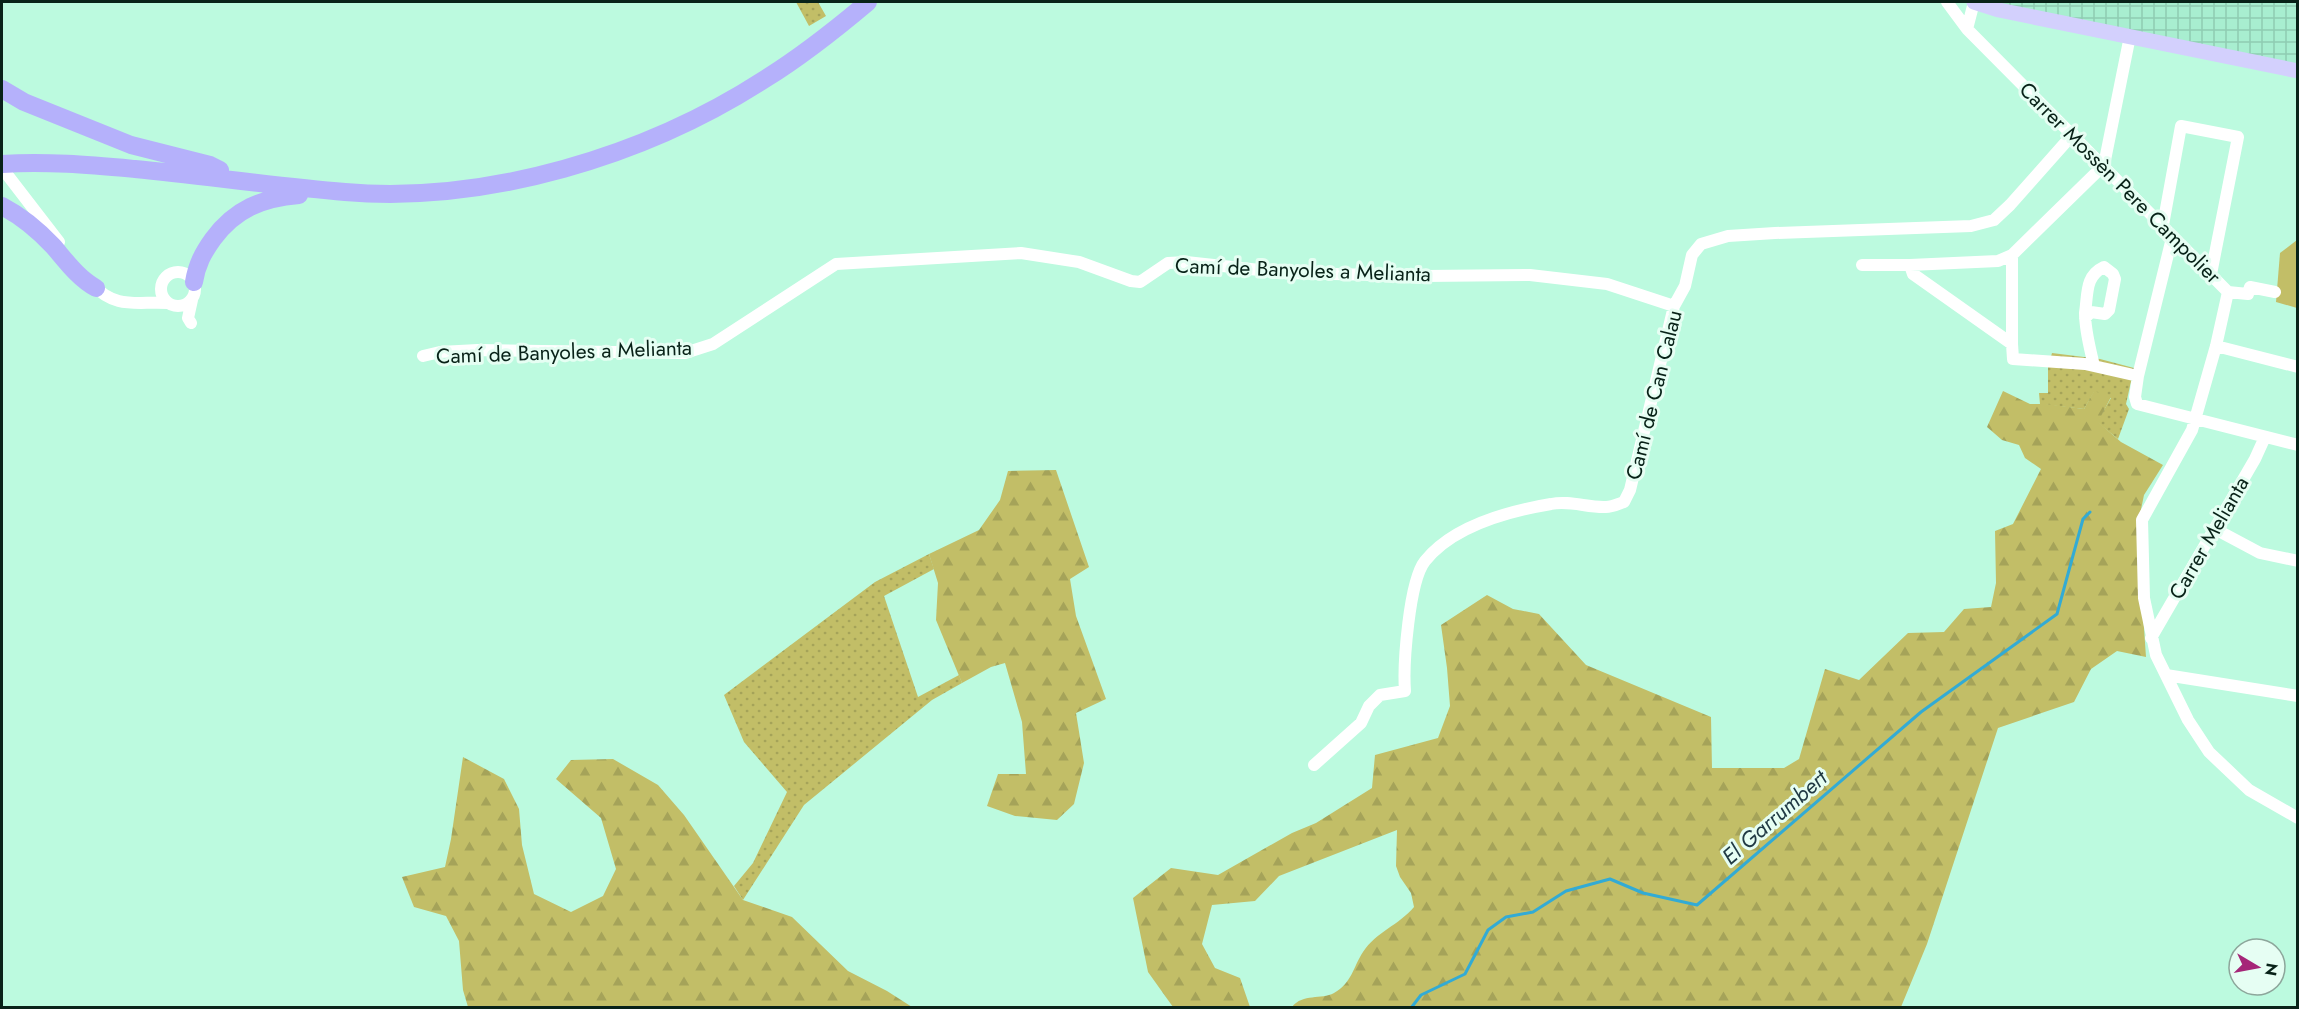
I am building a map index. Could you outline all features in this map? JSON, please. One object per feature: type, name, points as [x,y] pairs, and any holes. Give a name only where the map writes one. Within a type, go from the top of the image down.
[{"type":"highway","points":[[6,162],[82,155],[367,183],[418,183],[475,178],[514,171],[565,159],[641,134],[733,90],[788,55],[856,2]]},
{"type":"highway","points":[[6,162],[82,164],[348,193],[448,192],[494,185],[557,170],[644,141],[705,113],[765,80],[816,44],[868,2]]},
{"type":"highway","points":[[2,89],[24,102],[131,145],[210,165],[220,170]]},
{"type":"highway","points":[[193,291],[196,267],[200,258],[224,226],[243,210],[271,198],[348,193]]},
{"type":"highway","points":[[2,206],[23,218],[76,272],[96,288]]},
{"type":"main road","points":[[1974,2],[1999,10],[2298,71]]},
{"type":"street","points":[[1967,29],[1974,2]]},
{"type":"street","name":"Carrer Mossèn Pere Campolier","points":[[1951,3],[1967,29],[2228,292],[2216,346],[2192,430],[2142,520],[2144,598],[2156,655],[2188,720],[2209,752],[2249,790],[2298,818]]},
{"type":"street","points":[[1862,265],[1998,261],[2012,255],[2104,165],[2130,36]]},
{"type":"street","points":[[2163,225],[2181,126],[2238,137],[2211,274]]},
{"type":"street","name":"Camí de Can Calau","points":[[1314,765],[1361,723],[1369,706],[1380,696],[1405,691],[1403,664],[1416,584],[1424,562],[1452,537],[1476,524],[1554,503],[1607,507],[1624,502],[1630,490],[1674,306],[1685,286],[1692,255],[1701,244],[1728,236],[1971,226],[1994,220],[2073,134]]},
{"type":"street","points":[[6,162],[96,288],[122,303],[143,302],[183,306],[193,291]]},
{"type":"street","points":[[2172,238],[2139,376],[2135,397],[2138,404],[2298,445]]},
{"type":"street","name":"Camí de Banyoles a Melianta","points":[[423,356],[440,352],[478,350],[685,353],[713,344],[836,264],[1021,253],[1079,262],[1131,281],[1140,282],[1168,263],[1186,262],[1287,273],[1424,276],[1530,275],[1607,284],[1674,306]]},
{"type":"street","points":[[2012,255],[2013,359],[2061,361],[2139,376]]},
{"type":"street","points":[[1910,265],[1913,274],[2012,344]]},
{"type":"street","points":[[143,302],[161,286],[167,275],[176,271],[187,273],[193,291],[187,323],[162,295],[161,286]]},
{"type":"street","points":[[2228,292],[2248,294],[2250,287],[2275,292]]},
{"type":"street","points":[[2085,318],[2085,330],[2094,366]]},
{"type":"street","points":[[2216,346],[2298,367]]},
{"type":"street","name":"Carrer Melianta","points":[[2151,638],[2255,459],[2265,437]]},
{"type":"street","points":[[2215,529],[2260,553],[2298,561]]},
{"type":"street","points":[[2166,675],[2298,696]]},
{"type":"shaded area","points":[[1979,2],[2297,2],[2297,71]]},
{"type":"green space","points":[[796,2],[818,2],[826,16],[809,26]]},
{"type":"green space","points":[[2297,240],[2297,308],[2276,302],[2280,253]]},
{"type":"green space","points":[[2052,353],[2100,359],[2134,368],[2126,404],[2129,409],[2118,439],[2097,422],[2111,398],[2094,392],[2084,409],[2040,404],[2039,393],[2048,393],[2048,367]]},
{"type":"green space","points":[[2003,391],[2030,404],[2084,409],[2094,391],[2111,397],[2098,422],[2121,442],[2163,465],[2144,495],[2137,529],[2146,657],[2117,651],[2091,669],[2074,702],[1998,728],[1927,944],[1901,1007],[1292,1007],[1301,1000],[1329,995],[1340,989],[1348,980],[1368,945],[1414,907],[1411,893],[1400,877],[1396,866],[1397,830],[1279,876],[1255,901],[1212,905],[1202,944],[1215,968],[1240,978],[1250,1007],[1173,1007],[1148,972],[1133,898],[1171,868],[1218,875],[1292,833],[1316,823],[1372,788],[1375,755],[1438,738],[1450,706],[1441,625],[1487,595],[1513,609],[1539,614],[1586,665],[1711,717],[1712,768],[1784,768],[1799,759],[1825,669],[1859,680],[1908,633],[1944,632],[1964,609],[1991,607],[1996,583],[1995,531],[2013,524],[2041,469],[2025,458],[2019,445],[2002,440],[1987,427]]},
{"type":"green space","points":[[1056,470],[1089,567],[1070,579],[1076,616],[1106,699],[1076,713],[1084,763],[1074,804],[1057,820],[1015,816],[987,806],[998,774],[1026,774],[1022,722],[1005,663],[991,667],[962,683],[936,620],[938,583],[929,554],[979,530],[1000,500],[1008,471]]},
{"type":"green space","points":[[929,554],[934,569],[884,596],[918,697],[959,675],[962,683],[932,700],[804,805],[743,900],[734,886],[753,863],[787,792],[744,742],[724,695],[875,582]]},
{"type":"green space","points":[[463,757],[504,779],[519,809],[522,845],[534,894],[571,912],[603,896],[616,869],[601,818],[556,779],[571,760],[613,759],[658,785],[684,815],[743,900],[792,917],[848,971],[912,1007],[468,1007],[463,990],[459,941],[446,916],[414,907],[402,877],[445,867]]},
{"type":"waterway","name":"El Garrumbert","points":[[1411,1008],[1421,995],[1465,974],[1488,930],[1506,917],[1533,912],[1566,891],[1610,879],[1643,893],[1697,905],[1921,712],[2057,614],[2083,519],[2090,512]]}]
